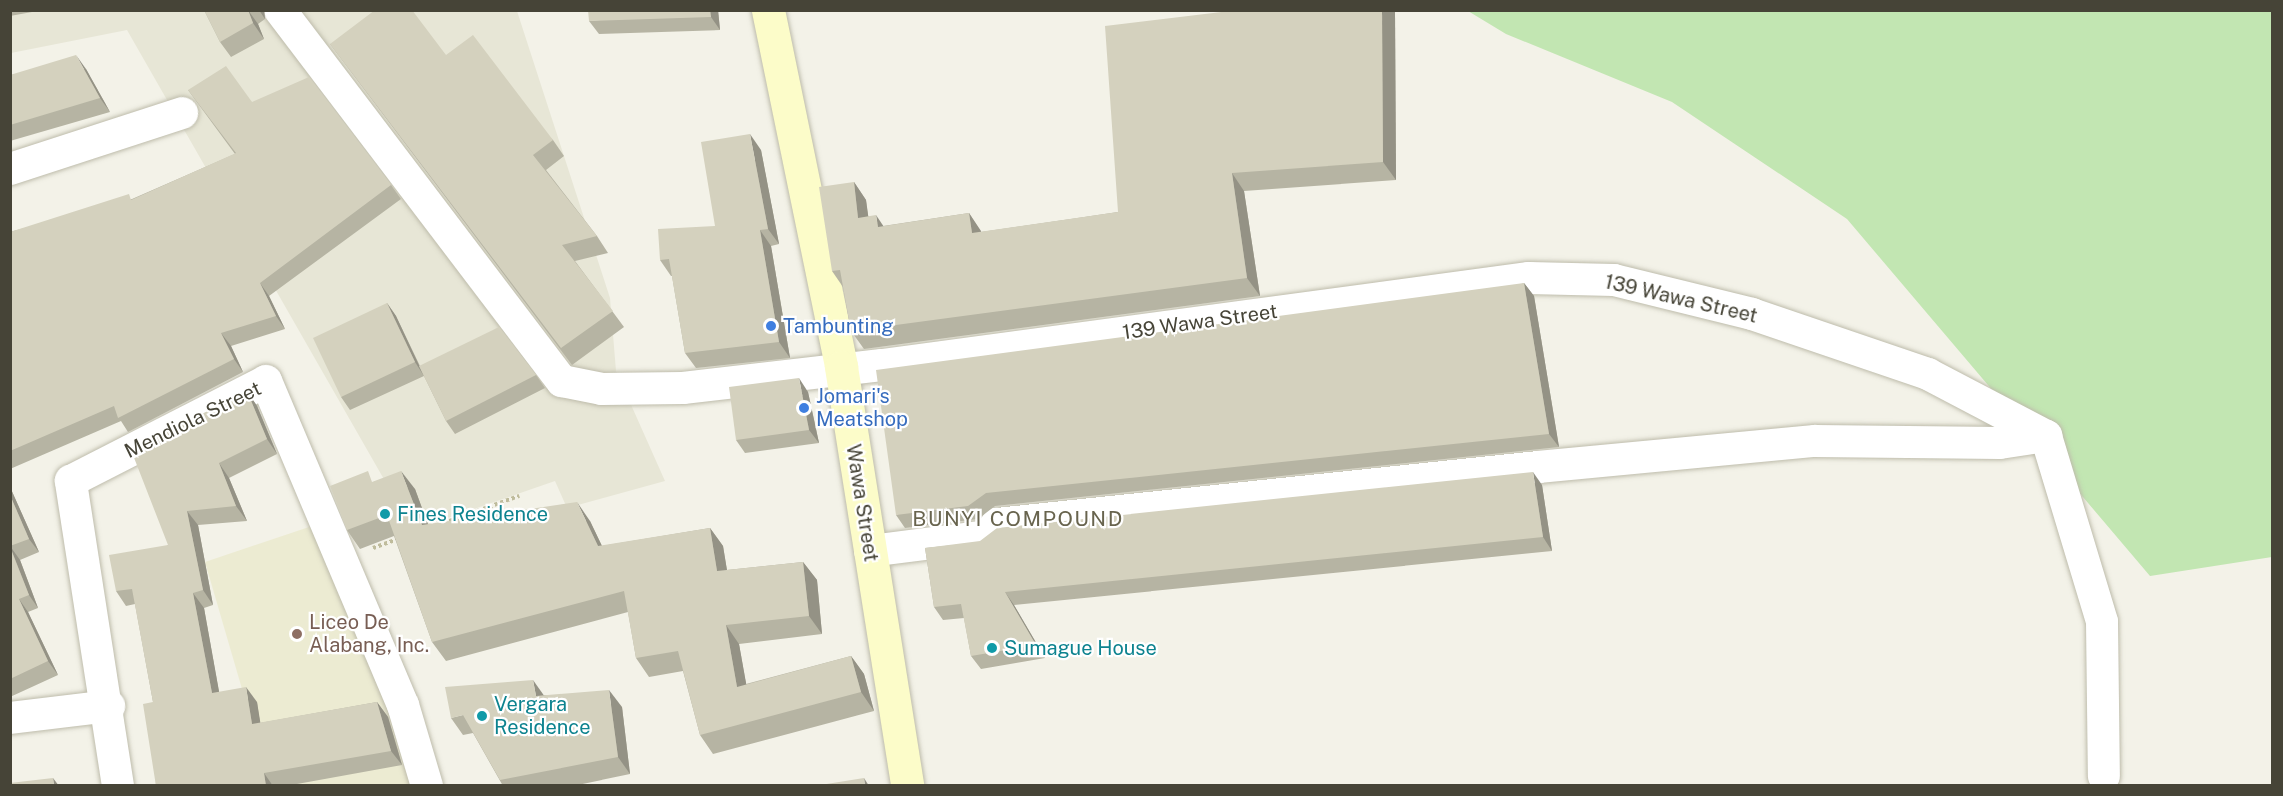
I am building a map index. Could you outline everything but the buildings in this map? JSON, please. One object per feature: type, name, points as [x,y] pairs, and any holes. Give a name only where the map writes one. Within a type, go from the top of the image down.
[{"type":"main road","name":"Wawa Street","points":[[768,10],[841,367],[907,786]]},
{"type":"street","name":"139 Wawa Street","points":[[280,10],[562,381],[602,388],[683,388],[1529,278],[1614,280],[1752,314],[1928,374],[2046,436]]},
{"type":"street","points":[[10,169],[182,112]]},
{"type":"street","name":"Mendiola Street","points":[[118,786],[109,706],[71,480],[266,381],[403,705],[427,786]]},
{"type":"street","points":[[870,551],[987,536],[997,524],[1538,467],[1815,441],[2000,443],[2046,436],[2102,622],[2104,776]]},
{"type":"street","points":[[10,718],[109,706]]},
{"type":"path","points":[[441,524],[519,496]]},
{"type":"path","points":[[341,559],[408,535]]},
{"type":"shaded area","points":[[11,11],[517,11],[610,298],[616,371],[665,481],[567,508],[555,481],[413,530],[127,30],[11,53]]},
{"type":"shaded area","name":"Liceo De Alabang, Inc.","points":[[315,525],[419,785],[270,785],[205,562]]},
{"type":"green space","points":[[1468,11],[2272,11],[2272,557],[2150,576],[1847,219],[1672,102],[1506,34]]},
{"type":"place","name":"Tambunting","points":[[771,326]]},
{"type":"place","name":"Jomari's Meatshop","points":[[804,408]]},
{"type":"place","name":"Fines Residence","points":[[385,514]]},
{"type":"place","name":"Liceo De Alabang, Inc.","points":[[297,634]]},
{"type":"place","name":"Sumague House","points":[[992,648]]},
{"type":"place","name":"Vergara Residence","points":[[482,716]]},
{"type":"district","name":"BUNYI COMPOUND","points":[[1018,519]]}]
